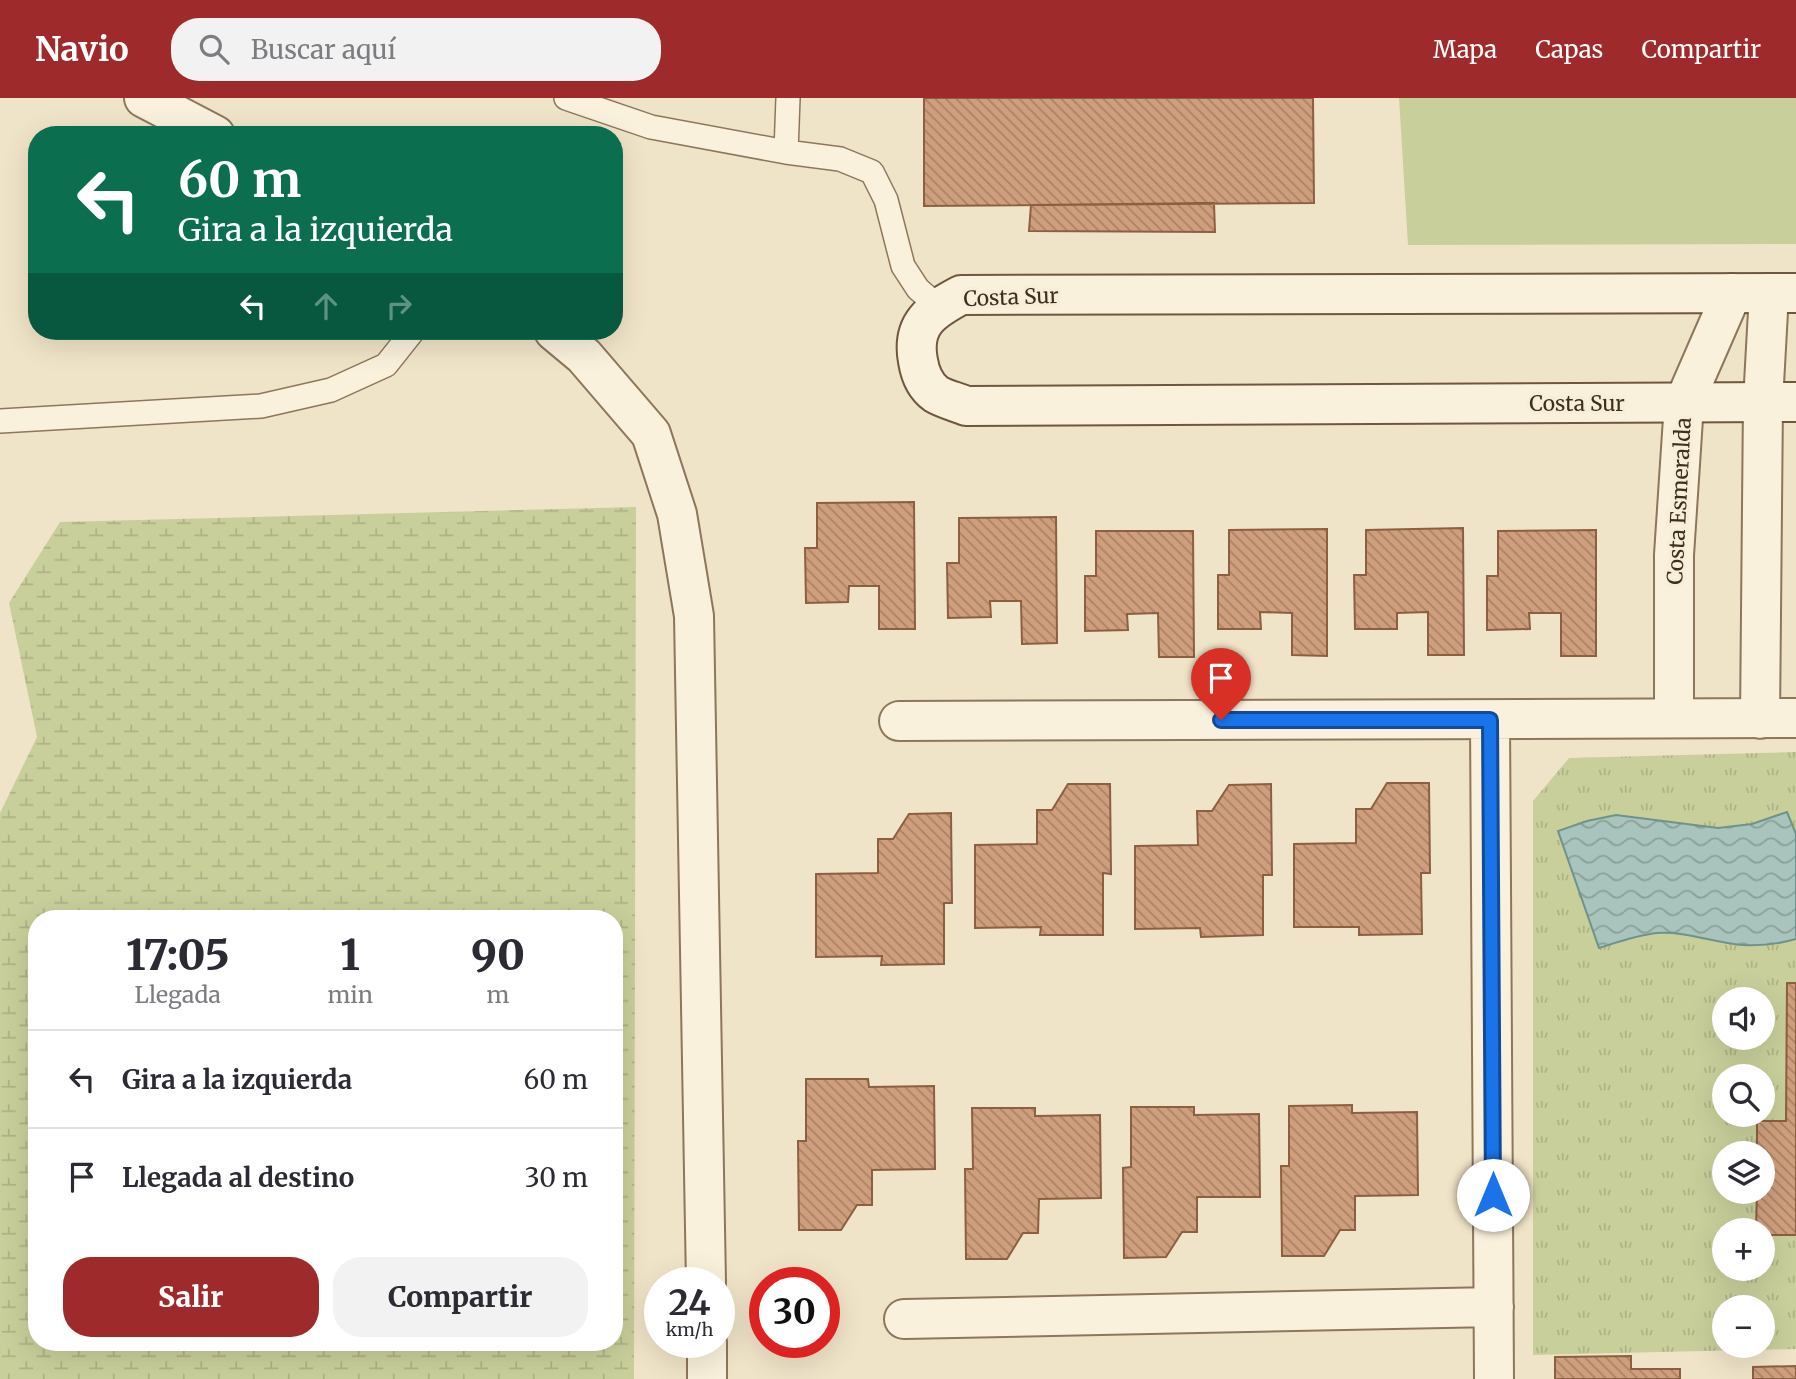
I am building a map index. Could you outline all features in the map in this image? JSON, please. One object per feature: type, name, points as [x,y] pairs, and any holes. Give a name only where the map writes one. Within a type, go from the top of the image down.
[{"type":"street","points":[[144,98],[198,126]]},
{"type":"street","name":"Costa Esmeralda","points":[[1674,718],[1674,555],[1684,403],[1732,293]]},
{"type":"street","points":[[899,722],[1778,718],[1779,402],[1783,293]]},
{"type":"street","name":"Costa Sur","points":[[1779,402],[966,406],[935,393],[920,374],[914,344],[924,321],[939,307],[961,295],[1783,293]]},
{"type":"street","points":[[565,340],[584,356],[651,434],[677,514],[694,616],[706,1267]]},
{"type":"street","points":[[1490,720],[1494,1379]]},
{"type":"street","points":[[904,1319],[1494,1307]]},
{"type":"street","points":[[707,1358],[707,1379]]},
{"type":"lane","points":[[566,98],[651,127],[786,152],[840,159],[872,172],[886,200],[903,266],[918,289],[939,307]]},
{"type":"lane","points":[[786,152],[788,98]]},
{"type":"lane","points":[[0,421],[261,406],[331,390],[386,365],[406,340]]},
{"type":"green space","points":[[1399,98],[1796,98],[1796,244],[1408,245]]},
{"type":"green space","points":[[636,507],[634,1379],[0,1379],[0,813],[37,737],[9,603],[60,522]]},
{"type":"green space","points":[[1796,752],[1796,1349],[1775,1349],[1775,1295],[1712,1295],[1712,1351],[1533,1355],[1533,801],[1569,758]]},
{"type":"water","points":[[1787,812],[1796,834],[1796,939],[1742,945],[1657,933],[1599,948],[1558,831],[1616,815],[1718,828],[1752,824]]},
{"type":"building","points":[[924,98],[1313,98],[1314,203],[924,206]]},
{"type":"building","points":[[1214,203],[1215,232],[1029,231],[1031,205]]},
{"type":"building","points":[[914,502],[915,629],[879,629],[879,586],[849,586],[848,602],[806,603],[805,548],[817,548],[817,503]]},
{"type":"building","points":[[1056,517],[1057,643],[1022,644],[1021,601],[990,601],[991,617],[948,618],[947,563],[959,563],[959,518]]},
{"type":"building","points":[[1463,528],[1464,655],[1428,655],[1428,612],[1397,613],[1397,629],[1355,629],[1354,575],[1366,575],[1366,530]]},
{"type":"building","points":[[1327,529],[1327,656],[1292,655],[1292,613],[1260,612],[1261,629],[1218,629],[1218,575],[1229,575],[1229,530]]},
{"type":"building","points":[[1596,530],[1596,656],[1561,656],[1561,613],[1529,613],[1530,629],[1487,630],[1487,576],[1498,576],[1498,531]]},
{"type":"building","points":[[1096,531],[1193,531],[1194,657],[1159,657],[1158,613],[1127,614],[1128,630],[1085,631],[1085,576],[1096,576]]},
{"type":"building","points":[[1387,783],[1429,783],[1430,873],[1421,873],[1422,934],[1359,935],[1359,927],[1294,927],[1294,844],[1356,843],[1356,809],[1371,809]]},
{"type":"building","points":[[1068,784],[1110,784],[1111,874],[1103,873],[1103,935],[1040,935],[1041,927],[975,928],[975,845],[1037,844],[1037,810],[1052,810]]},
{"type":"building","points":[[1271,784],[1272,875],[1263,875],[1263,935],[1201,937],[1200,928],[1135,929],[1135,846],[1198,845],[1197,811],[1212,811],[1229,785]]},
{"type":"building","points":[[951,813],[952,903],[944,903],[944,964],[881,965],[882,956],[816,957],[816,874],[878,873],[878,839],[893,839],[909,814]]},
{"type":"building","points":[[1787,983],[1796,983],[1796,1235],[1775,1235],[1775,1218],[1756,1218],[1757,1204],[1775,1204],[1775,1141],[1757,1141],[1757,1127],[1775,1127],[1775,1121],[1786,1121]]},
{"type":"building","points":[[806,1079],[868,1079],[869,1087],[934,1086],[935,1169],[872,1170],[872,1205],[857,1205],[841,1230],[799,1230],[798,1141],[806,1141]]},
{"type":"building","points":[[1352,1105],[1352,1113],[1417,1112],[1418,1195],[1355,1196],[1355,1230],[1340,1230],[1324,1256],[1282,1256],[1281,1166],[1289,1166],[1289,1106]]},
{"type":"building","points":[[1131,1107],[1194,1107],[1194,1115],[1259,1114],[1260,1197],[1197,1197],[1197,1232],[1182,1232],[1166,1257],[1124,1258],[1123,1168],[1131,1167]]},
{"type":"building","points":[[972,1108],[1035,1108],[1035,1116],[1100,1115],[1101,1198],[1039,1199],[1038,1233],[1023,1233],[1007,1259],[966,1259],[965,1169],[973,1169]]},
{"type":"building","points":[[1631,1356],[1631,1369],[1680,1369],[1680,1379],[1555,1379],[1555,1357]]},
{"type":"building","points":[[1796,1366],[1796,1379],[1753,1379],[1753,1367]]},
{"type":"route","points":[[1221,720],[1490,720],[1493,1195]]}]
